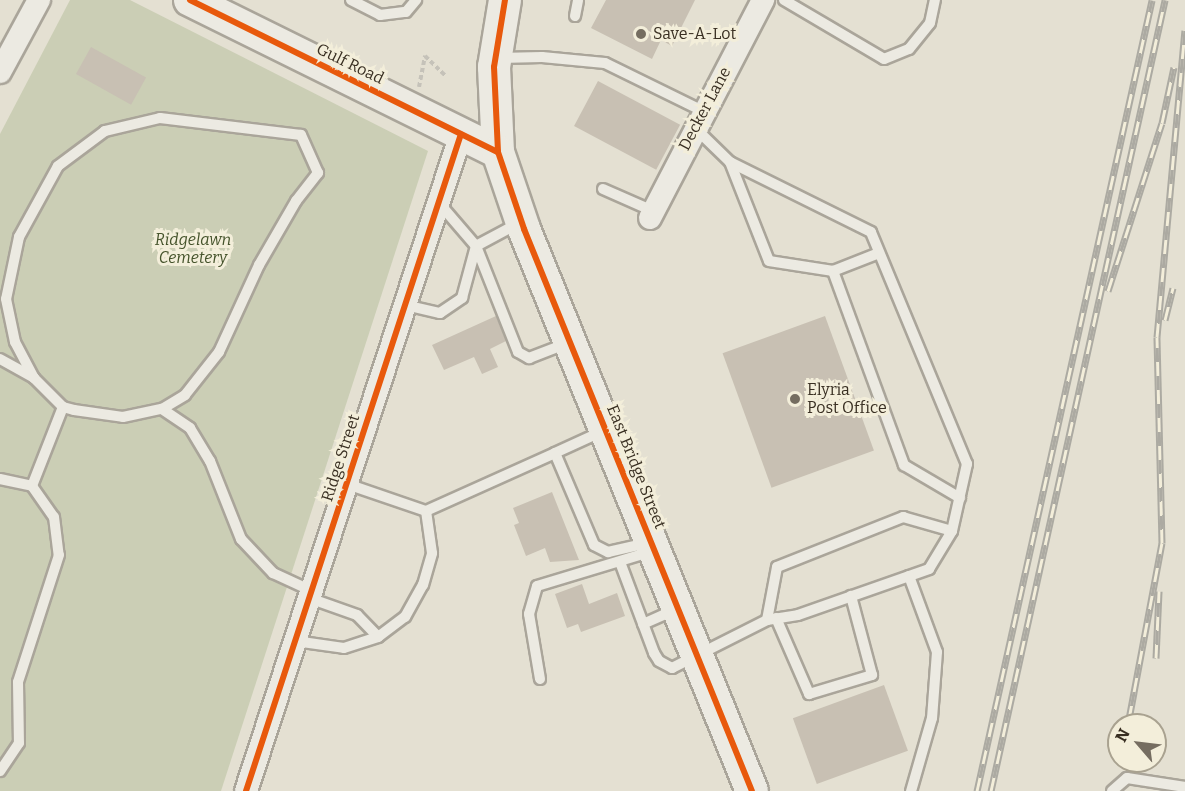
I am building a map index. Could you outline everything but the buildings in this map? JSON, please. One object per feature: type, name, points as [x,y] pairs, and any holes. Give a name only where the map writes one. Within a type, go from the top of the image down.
[{"type":"main road","name":"East Bridge Street","points":[[505,0],[495,58],[498,152],[521,222],[680,607],[752,791]]},
{"type":"main road","name":"Gulf Road","points":[[193,1],[498,152]]},
{"type":"street","points":[[0,72],[39,0]]},
{"type":"street","name":"Decker Lane","points":[[651,214],[763,0]]},
{"type":"street","name":"Ridge Street","points":[[246,791],[461,134]]},
{"type":"lane","points":[[351,0],[380,15],[406,12],[416,0]]},
{"type":"lane","points":[[575,16],[578,0]]},
{"type":"lane","points":[[784,0],[884,59],[909,49],[930,23],[935,0]]},
{"type":"lane","points":[[495,58],[542,57],[605,63],[699,120],[730,162],[769,261],[833,271],[879,253]]},
{"type":"lane","points":[[0,359],[34,378],[63,407],[123,417],[162,409],[184,395],[219,352],[259,265],[296,201],[318,173],[301,135],[160,117],[105,131],[58,166],[19,237],[3,301],[15,342],[34,378]]},
{"type":"lane","points":[[621,562],[654,653],[667,667],[771,619],[798,615],[929,569],[952,531],[967,464],[871,232],[730,162]]},
{"type":"lane","points":[[603,189],[651,214]]},
{"type":"lane","points":[[439,202],[476,246],[518,351],[528,358],[570,342]]},
{"type":"lane","points":[[405,305],[440,313],[462,298],[476,246],[521,222]]},
{"type":"lane","points":[[833,271],[904,465],[960,498]]},
{"type":"lane","points":[[32,486],[63,407]]},
{"type":"lane","points":[[162,409],[190,428],[210,461],[241,539],[273,573],[311,595],[357,615],[378,637]]},
{"type":"lane","points":[[347,484],[426,511],[606,430]]},
{"type":"lane","points":[[555,453],[594,545],[608,552],[655,546]]},
{"type":"lane","points":[[0,479],[32,486],[54,517],[59,555],[18,682],[21,708],[19,743],[0,771]]},
{"type":"lane","points":[[295,641],[344,648],[378,637],[405,616],[423,585],[432,553],[426,511]]},
{"type":"lane","points":[[851,596],[872,675],[808,694],[771,619],[777,567],[903,517],[952,531]]},
{"type":"lane","points":[[540,679],[529,614],[533,592],[553,579],[621,562],[655,546]]},
{"type":"lane","points":[[909,576],[936,652],[932,718],[910,791]]},
{"type":"lane","points":[[643,624],[680,607]]},
{"type":"lane","points":[[1112,791],[1127,778],[1185,787]]},
{"type":"path","points":[[418,88],[425,56],[446,76]]},
{"type":"green space","name":"Ridgelawn Cemetery","points":[[70,0],[130,0],[428,151],[221,791],[0,791],[0,134]]},
{"type":"railway","points":[[977,791],[1152,0]]},
{"type":"railway","points":[[991,791],[1165,0]]},
{"type":"railway","points":[[1130,713],[1162,543],[1157,337],[1185,30]]},
{"type":"railway","points":[[1108,291],[1162,123],[1174,67]]},
{"type":"railway","points":[[1165,320],[1173,288]]},
{"type":"railway","points":[[1156,658],[1159,591]]},
{"type":"cycle path","points":[[190,0],[498,152]]},
{"type":"cycle path","points":[[505,0],[494,67],[498,152],[524,229],[752,791]]},
{"type":"cycle path","points":[[246,791],[461,134]]},
{"type":"place","name":"Save-A-Lot","points":[[641,34]]},
{"type":"place","name":"Elyria Post Office","points":[[795,399]]}]
